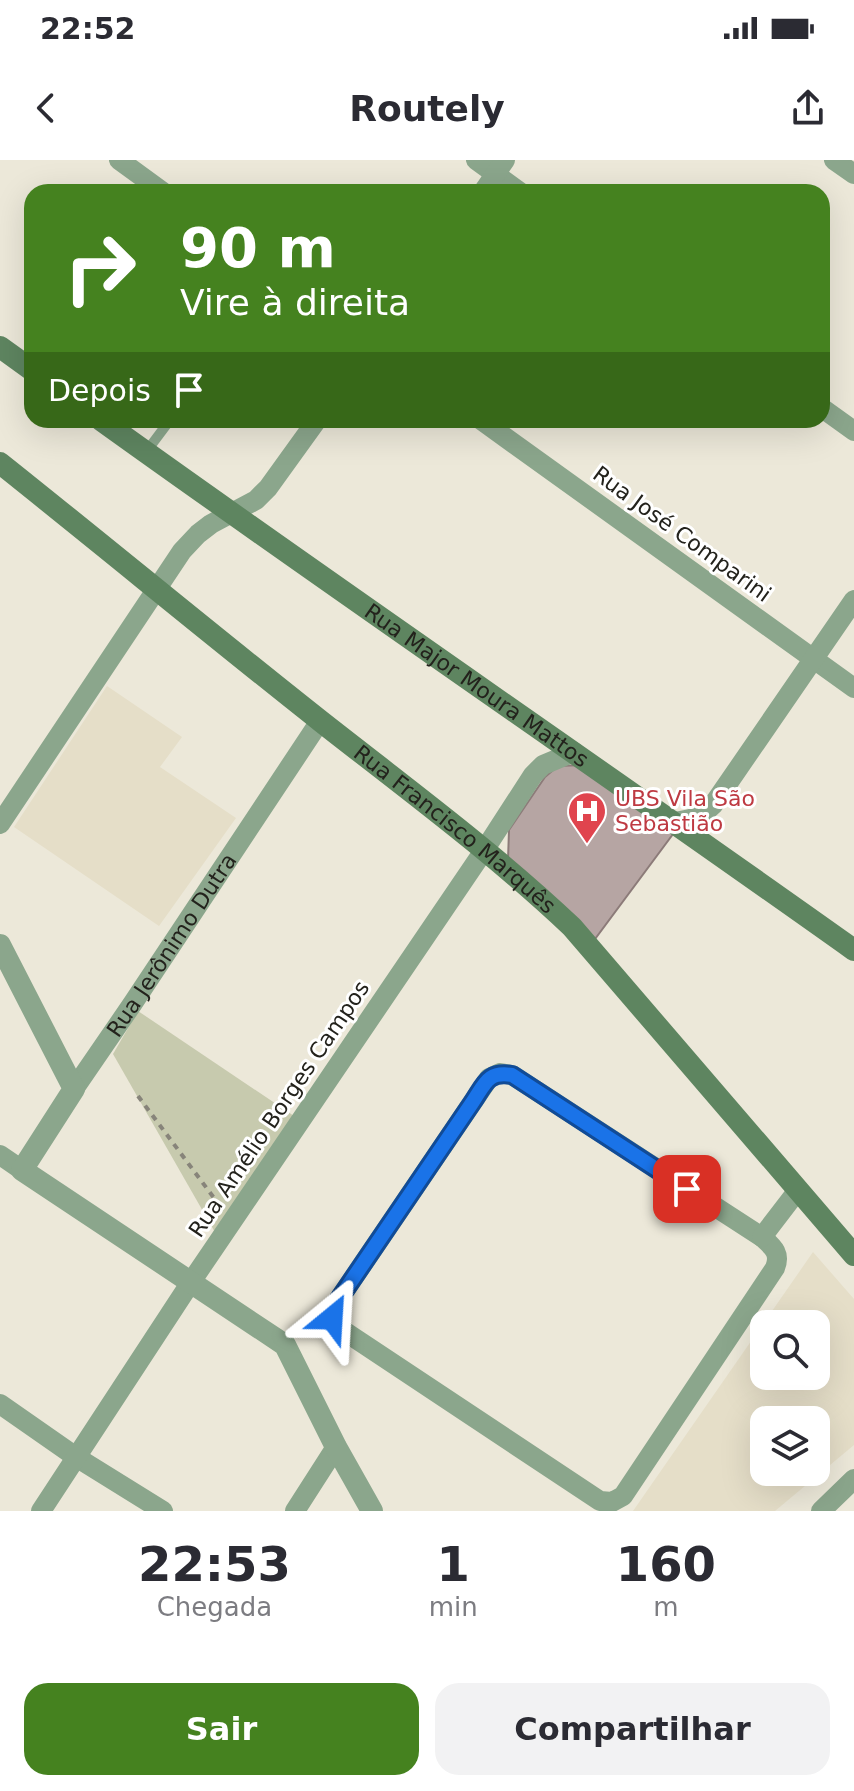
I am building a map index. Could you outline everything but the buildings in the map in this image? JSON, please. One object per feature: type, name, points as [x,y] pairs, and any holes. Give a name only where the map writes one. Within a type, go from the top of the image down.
[{"type":"main road","points":[[0,347],[24,364]]},
{"type":"main road","name":"Rua Major Moura Mattos","points":[[112,428],[854,950]]},
{"type":"main road","name":"Rua Francisco Marquês","points":[[0,463],[320,721],[485,849],[572,927],[854,1255]]},
{"type":"street","points":[[119,160],[152,184]]},
{"type":"street","points":[[476,160],[500,167],[514,184]]},
{"type":"street","points":[[834,160],[854,174]]},
{"type":"street","points":[[488,184],[500,167]]},
{"type":"street","points":[[830,414],[854,431]]},
{"type":"street","points":[[0,824],[182,551],[211,524],[256,500],[311,428]]},
{"type":"street","name":"Rua José Comparini","points":[[492,428],[854,688]]},
{"type":"street","points":[[673,822],[691,820],[713,805],[854,600]]},
{"type":"street","name":"Rua Jerônimo Dutra","points":[[22,1170],[320,721]]},
{"type":"street","name":"Rua Amélio Borges Campos","points":[[41,1511],[191,1282],[533,775],[543,765],[574,752]]},
{"type":"street","points":[[0,945],[74,1089]]},
{"type":"street","points":[[500,1073],[512,1075],[762,1237],[776,1250],[778,1260],[775,1268],[623,1496],[612,1502],[600,1501],[341,1329],[332,1318],[335,1305],[489,1078],[500,1073]]},
{"type":"street","points":[[0,1155],[285,1345],[372,1511]]},
{"type":"street","points":[[762,1237],[798,1190]]},
{"type":"street","points":[[0,1404],[76,1457],[163,1511]]},
{"type":"street","points":[[295,1511],[336,1447]]},
{"type":"street","points":[[821,1511],[854,1479]]},
{"type":"lane","points":[[146,452],[164,428]]},
{"type":"path","points":[[138,1096],[232,1222]]},
{"type":"shaded area","points":[[107,686],[182,737],[160,767],[236,818],[159,926],[14,827]]},
{"type":"shaded area","points":[[813,1252],[854,1299],[854,1445],[830,1465],[830,1406],[750,1406],[750,1486],[805,1486],[775,1511],[633,1511],[750,1343],[750,1390],[830,1390],[830,1310],[773,1310]]},
{"type":"green space","points":[[138,1011],[297,1118],[216,1234],[113,1054]]},
{"type":"place","name":"UBS Vila São Sebastião","points":[[587,845]]},
{"type":"route","points":[[332,1318],[335,1305],[489,1078],[500,1073],[512,1075],[687,1189]]}]
